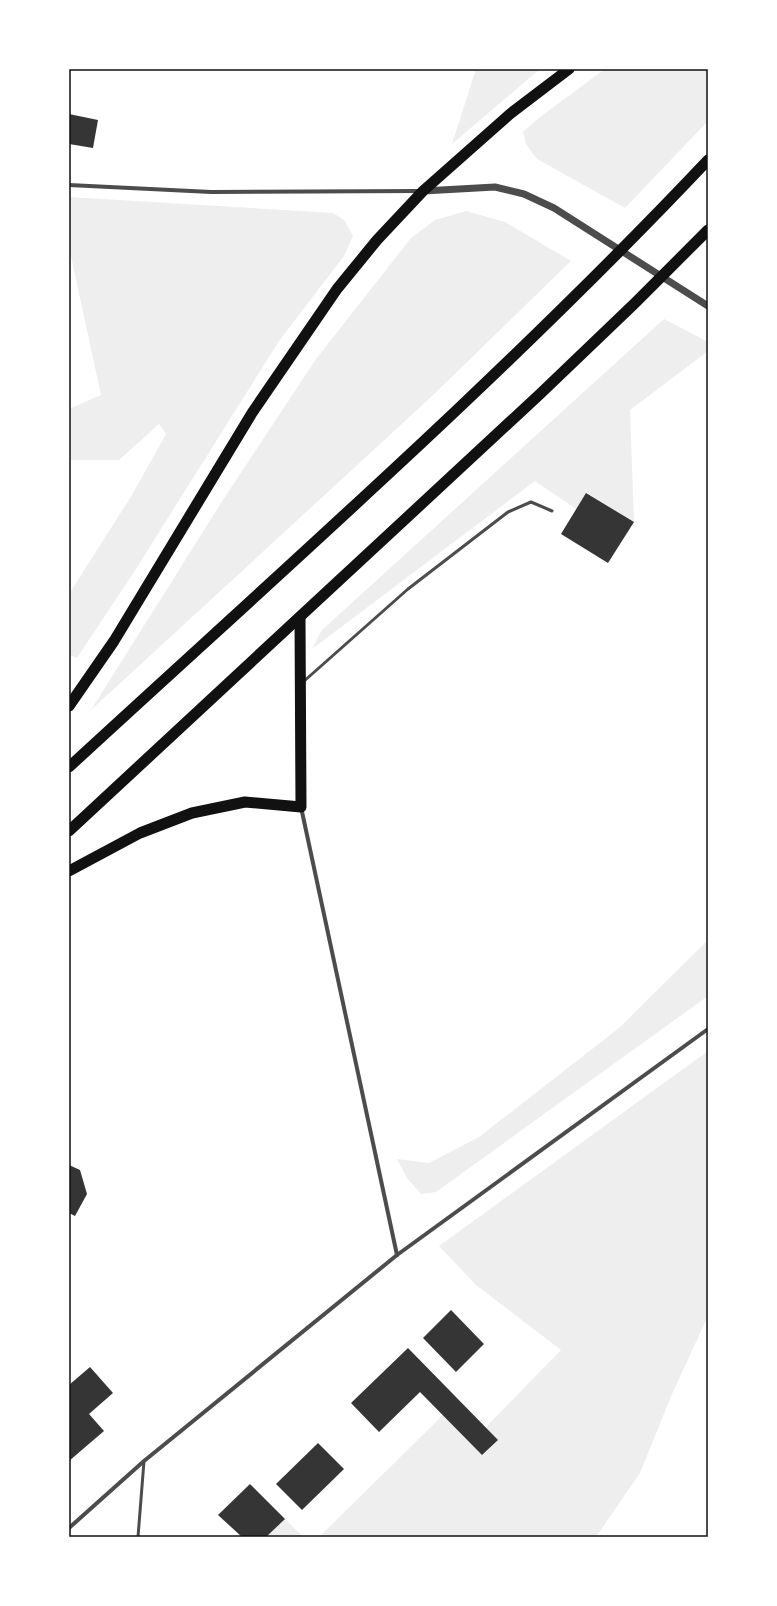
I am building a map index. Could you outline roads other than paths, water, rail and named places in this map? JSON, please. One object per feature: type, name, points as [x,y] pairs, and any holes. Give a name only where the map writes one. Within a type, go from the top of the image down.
[{"type":"highway","points":[[69,706],[114,641],[252,414],[337,289],[377,240],[423,191],[510,114],[568,69]]},
{"type":"highway","points":[[69,767],[316,540],[592,280],[655,217],[708,160]]},
{"type":"highway","points":[[69,831],[418,509],[634,304],[708,230]]},
{"type":"highway","points":[[69,871],[140,833],[192,813],[245,802],[301,807],[300,617]]},
{"type":"street","points":[[69,185],[211,192],[423,191],[495,187],[524,194],[554,208],[708,306]]},
{"type":"street","points":[[301,807],[397,1254]]},
{"type":"street","points":[[69,1528],[144,1461],[397,1254],[708,1029]]},
{"type":"lane","points":[[300,684],[408,589],[508,512],[531,502],[552,511]]},
{"type":"lane","points":[[138,1537],[144,1461]]}]
